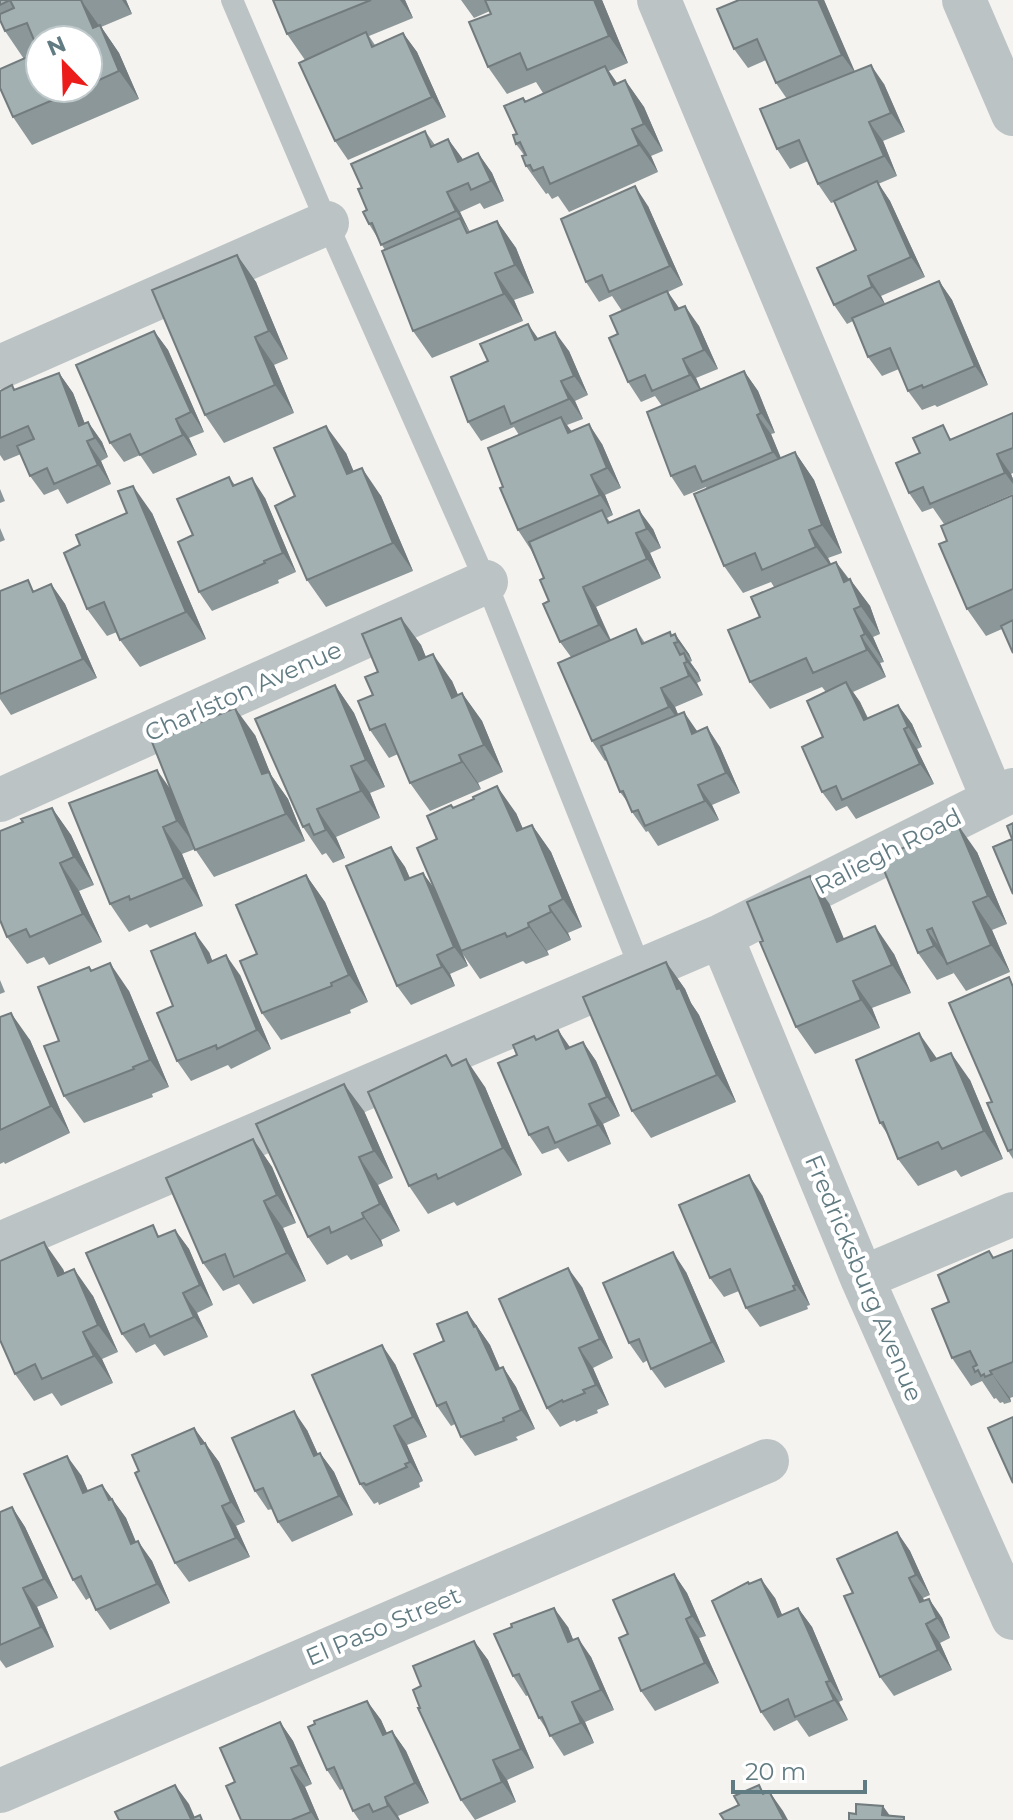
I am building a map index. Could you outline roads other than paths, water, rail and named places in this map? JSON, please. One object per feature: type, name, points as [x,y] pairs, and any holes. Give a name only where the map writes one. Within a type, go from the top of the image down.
[{"type":"street","points":[[659,0],[1003,794]]},
{"type":"street","points":[[964,0],[1013,114]]},
{"type":"street","points":[[0,367],[327,223]]},
{"type":"street","name":"Charlston Avenue","points":[[0,800],[486,582]]},
{"type":"street","name":"Raliegh Road","points":[[0,1244],[721,936],[1003,794]]},
{"type":"street","name":"Fredricksburg Avenue","points":[[721,936],[862,1278],[1013,1618]]},
{"type":"street","points":[[862,1278],[1013,1214]]},
{"type":"street","name":"El Paso Street","points":[[0,1791],[767,1461]]},
{"type":"lane","points":[[232,0],[486,582],[641,970]]}]
